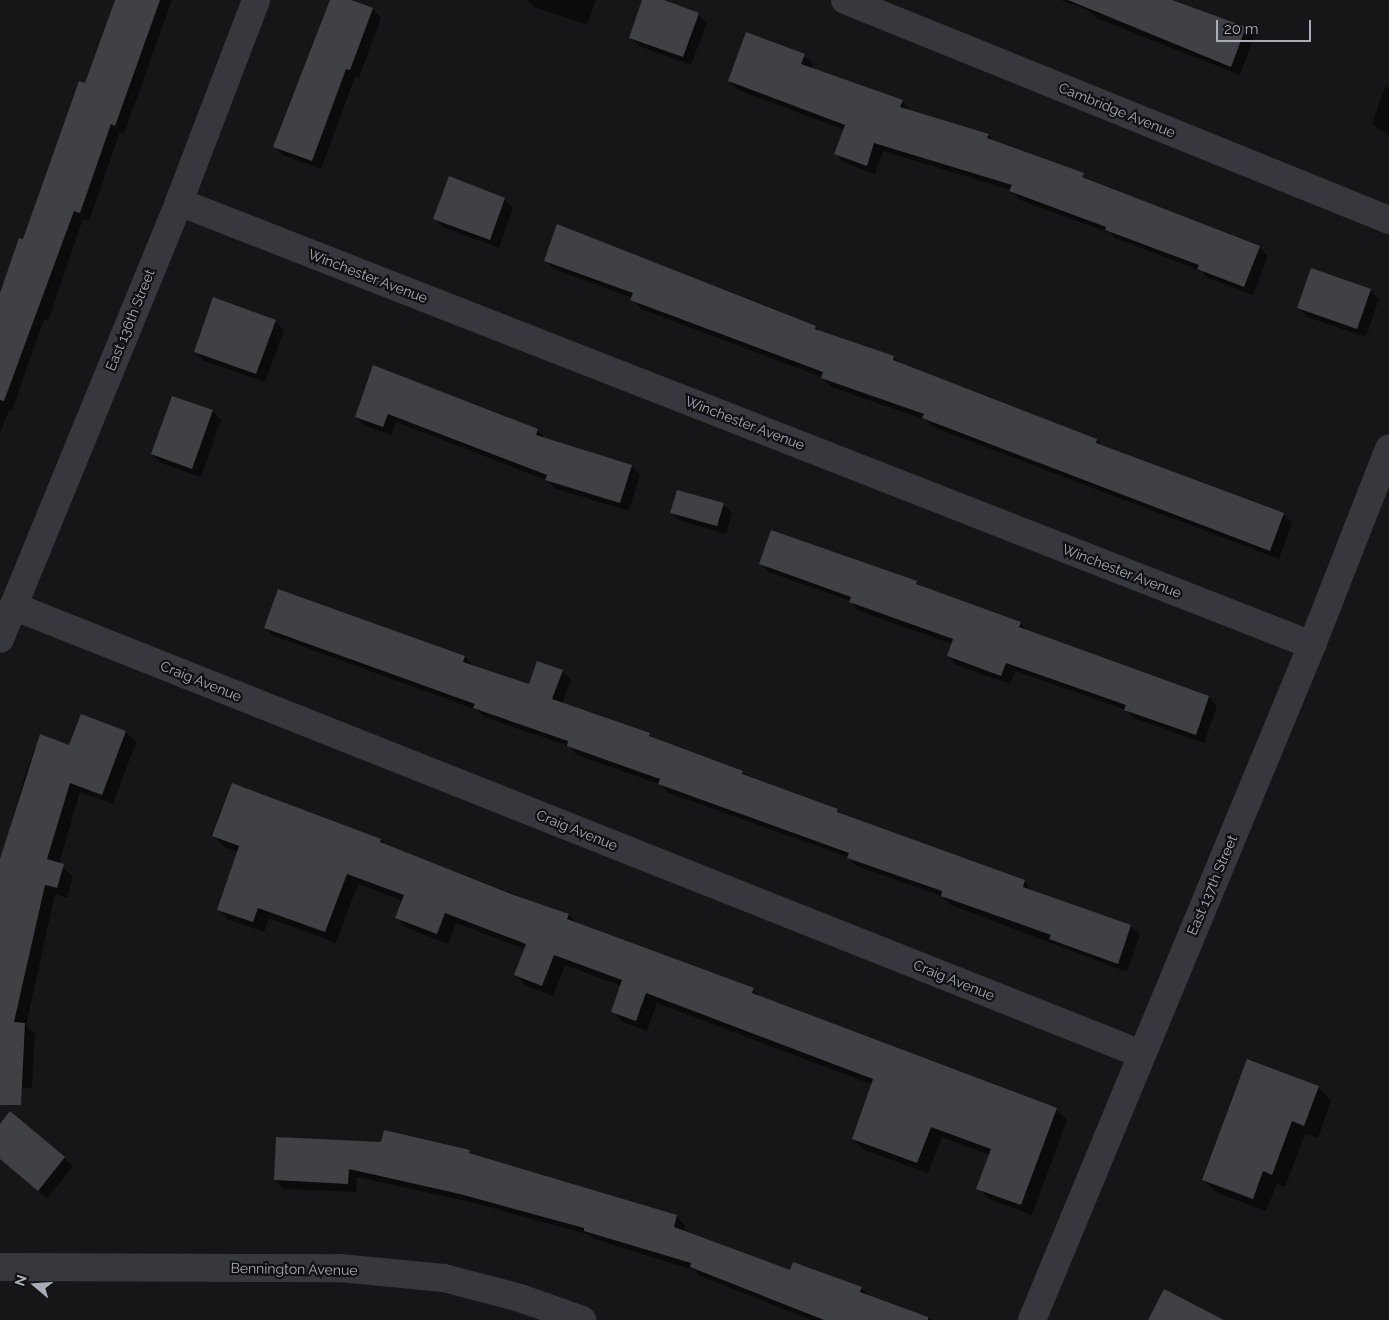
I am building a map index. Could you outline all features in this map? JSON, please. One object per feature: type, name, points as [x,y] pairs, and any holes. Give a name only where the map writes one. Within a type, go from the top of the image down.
[{"type":"street","name":"East 136th Street","points":[[0,639],[179,202],[256,0]]},
{"type":"street","name":"Cambridge Avenue","points":[[845,0],[1389,220]]},
{"type":"street","name":"Winchester Avenue","points":[[179,202],[1312,645]]},
{"type":"street","name":"East 137th Street","points":[[1032,1320],[1312,645],[1389,448]]},
{"type":"street","name":"Craig Avenue","points":[[13,606],[1142,1054]]},
{"type":"street","name":"Bennington Avenue","points":[[0,1267],[340,1268],[444,1278],[520,1298],[582,1320]]},
{"type":"building","points":[[115,0],[160,0],[115,126],[111,124],[80,213],[74,211],[4,401],[0,400],[0,293],[19,238],[23,239],[79,81],[85,83]]},
{"type":"building","points":[[330,0],[351,0],[373,8],[350,70],[346,69],[312,161],[273,147]]},
{"type":"building","points":[[642,0],[664,0],[699,13],[683,57],[629,38]]},
{"type":"building","points":[[1068,0],[1172,0],[1246,27],[1231,67]]},
{"type":"building","points":[[746,32],[805,54],[801,64],[903,100],[900,107],[989,134],[987,138],[1084,173],[1082,177],[1260,246],[1244,287],[1197,269],[1199,265],[1105,230],[1106,227],[1009,191],[1012,185],[874,143],[867,166],[834,154],[845,125],[728,81]]},
{"type":"building","points":[[449,176],[505,198],[490,240],[433,219]]},
{"type":"building","points":[[557,224],[816,326],[815,329],[894,356],[893,360],[1097,439],[1096,443],[1284,513],[1270,551],[922,418],[924,414],[821,378],[823,372],[630,300],[633,293],[544,261]]},
{"type":"building","points":[[1311,268],[1371,289],[1357,329],[1297,308]]},
{"type":"building","points":[[213,297],[276,320],[256,374],[194,352]]},
{"type":"building","points":[[373,365],[538,429],[536,435],[632,465],[620,503],[545,480],[547,475],[388,414],[383,427],[355,417]]},
{"type":"building","points":[[172,396],[213,410],[192,469],[151,454]]},
{"type":"building","points":[[677,490],[724,503],[717,526],[670,513]]},
{"type":"building","points":[[771,530],[917,581],[916,584],[1021,622],[1019,627],[1209,696],[1196,735],[1124,710],[1126,705],[1006,663],[1001,676],[947,656],[953,639],[849,602],[851,597],[759,564]]},
{"type":"building","points":[[278,589],[465,656],[463,662],[529,684],[537,661],[563,670],[552,699],[650,733],[649,736],[743,771],[742,774],[838,809],[837,812],[1025,880],[1023,887],[1131,925],[1118,964],[1049,939],[1051,935],[941,896],[942,891],[847,858],[849,853],[658,784],[660,779],[567,746],[568,741],[473,708],[475,704],[264,628]]},
{"type":"building","points":[[81,714],[126,731],[102,795],[70,783],[47,859],[64,864],[57,888],[45,885],[14,1022],[25,1023],[21,1105],[0,1105],[0,859],[40,734],[69,745]]},
{"type":"building","points":[[232,783],[381,839],[380,842],[514,895],[569,914],[567,919],[754,988],[752,993],[1057,1108],[1021,1205],[976,1189],[991,1149],[931,1127],[917,1163],[852,1139],[873,1079],[646,993],[636,1021],[611,1012],[622,980],[554,955],[542,986],[514,975],[526,944],[445,913],[437,934],[395,918],[404,895],[347,874],[325,932],[258,908],[253,922],[217,910],[239,846],[212,836]]},
{"type":"building","points":[[1247,1059],[1319,1086],[1304,1126],[1292,1121],[1272,1175],[1263,1171],[1253,1199],[1202,1180]]},
{"type":"building","points":[[10,1111],[65,1157],[38,1191],[0,1159],[0,1124]]},
{"type":"building","points":[[384,1130],[470,1150],[469,1153],[677,1215],[674,1227],[790,1270],[793,1262],[862,1287],[860,1292],[928,1317],[928,1320],[824,1320],[690,1267],[691,1263],[584,1231],[584,1228],[460,1194],[349,1169],[348,1184],[274,1180],[276,1137],[381,1142]]},
{"type":"building","points":[[1164,1289],[1224,1320],[1148,1320]]}]
